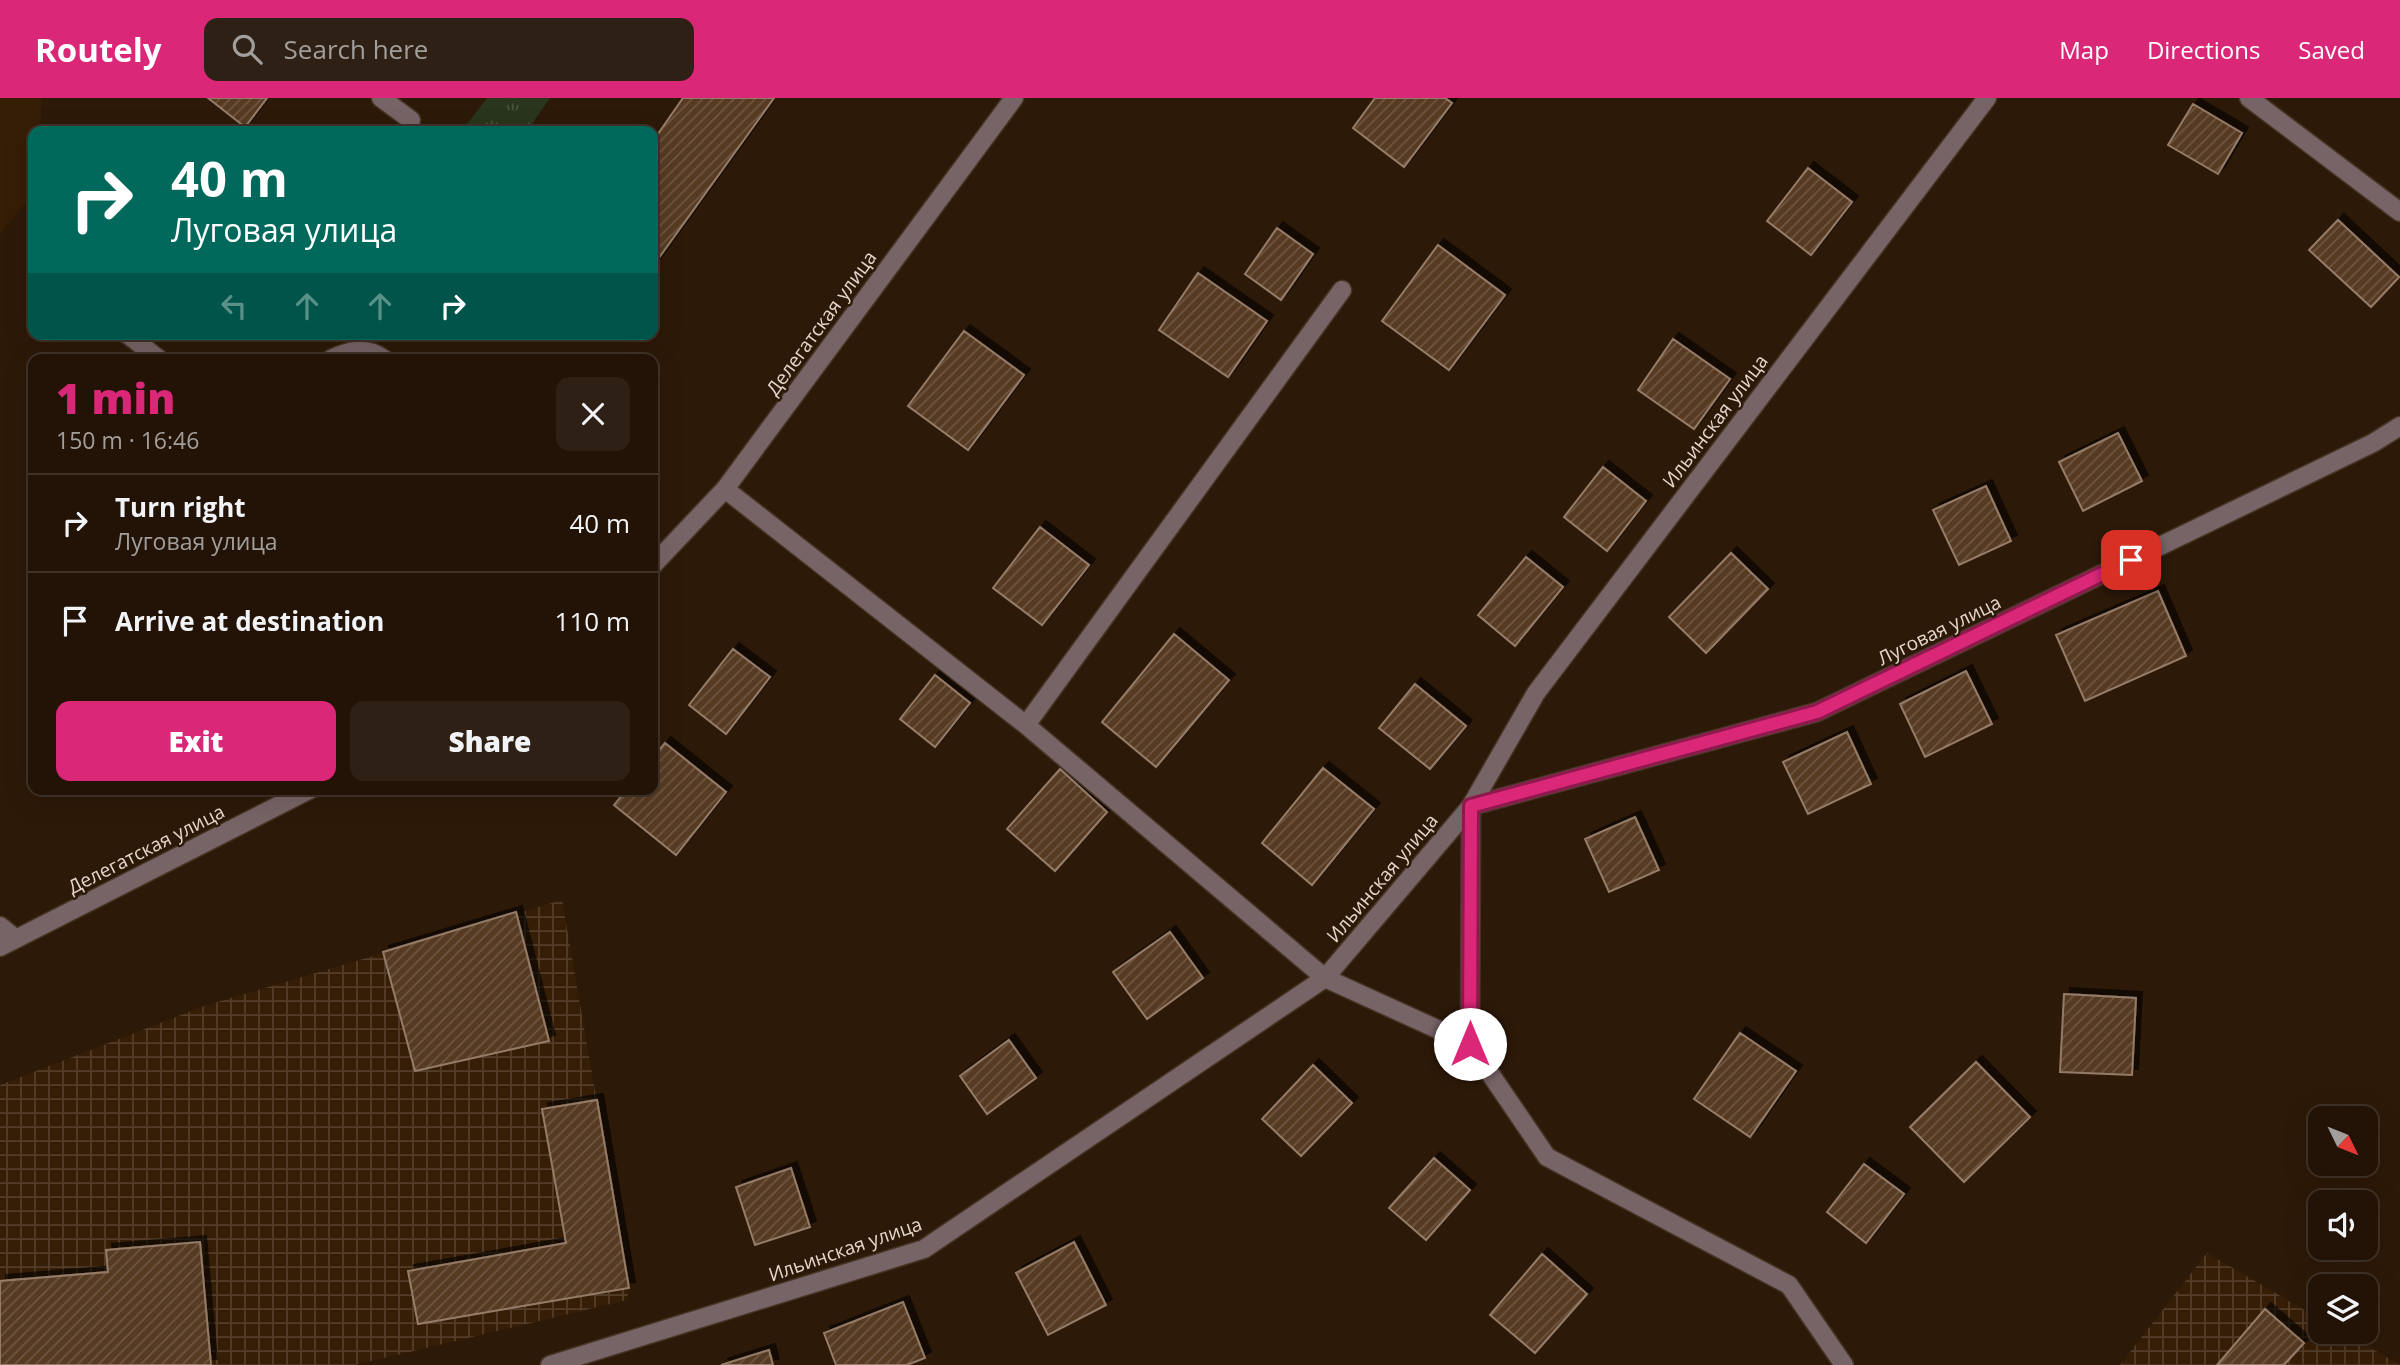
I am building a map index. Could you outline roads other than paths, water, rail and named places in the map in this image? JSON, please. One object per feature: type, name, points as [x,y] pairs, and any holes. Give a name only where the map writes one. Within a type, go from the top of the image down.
[{"type":"street","points":[[381,98],[411,120]]},
{"type":"street","name":"Делегатская улица","points":[[658,556],[725,489],[1014,98]]},
{"type":"street","name":"Ильинская улица","points":[[550,1365],[924,1249],[1325,978],[1471,806],[1536,692],[1987,98]]},
{"type":"street","points":[[2249,98],[2400,212]]},
{"type":"street","points":[[1026,725],[1342,290]]},
{"type":"street","points":[[135,340],[153,354]]},
{"type":"street","points":[[342,354],[348,351],[377,354]]},
{"type":"street","name":"Луговая улица","points":[[1471,806],[1817,712],[2373,443],[2400,426]]},
{"type":"street","points":[[725,489],[1026,725],[1325,978],[1470,1044],[1547,1157],[1789,1285],[1844,1365]]},
{"type":"street","name":"Делегатская улица","points":[[8,943],[299,795]]},
{"type":"street","points":[[1470,1044],[1471,806]]},
{"type":"street","points":[[0,926],[8,943]]}]
